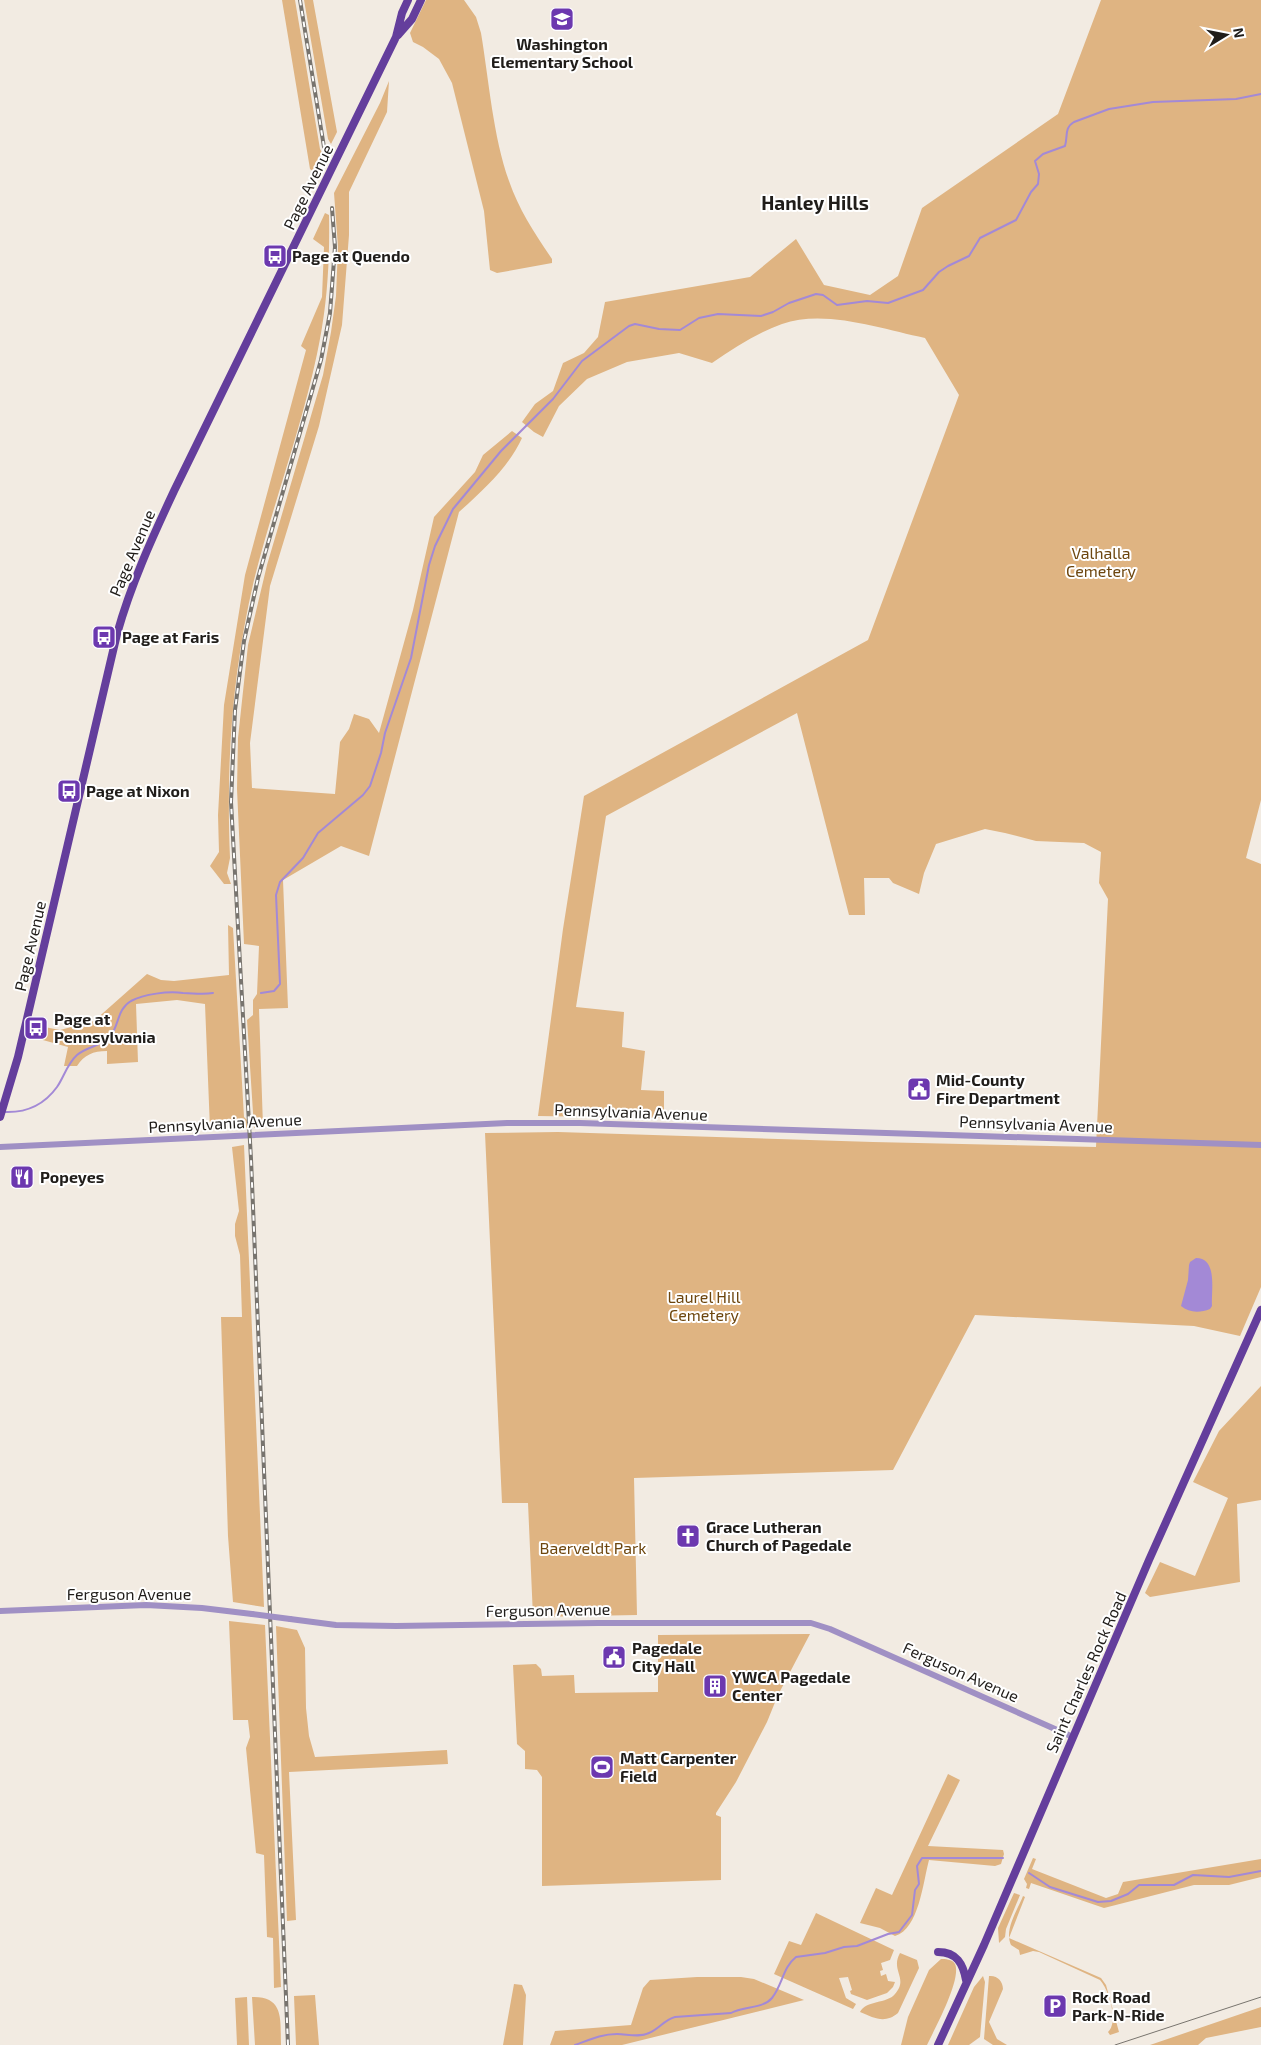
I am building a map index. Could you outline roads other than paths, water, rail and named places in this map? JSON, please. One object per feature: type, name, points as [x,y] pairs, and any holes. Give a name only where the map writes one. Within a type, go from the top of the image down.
[{"type":"main road","name":"Page Avenue","points":[[0,1117],[18,1057],[116,634],[132,585],[174,491],[396,37],[408,0]]},
{"type":"main road","name":"Page Avenue","points":[[396,37],[412,19],[421,0]]},
{"type":"main road","name":"Saint Charles Rock Road","points":[[938,2045],[984,1945],[1150,1560],[1261,1310]]},
{"type":"main road","points":[[938,1952],[950,1953],[958,1958],[966,1981]]},
{"type":"street","name":"Pennsylvania Avenue","points":[[0,1147],[506,1123],[580,1123],[1261,1145]]},
{"type":"street","name":"Ferguson Avenue","points":[[0,1611],[146,1605],[202,1608],[336,1625],[396,1626],[811,1623],[830,1629],[1073,1737]]},
{"type":"waterway","points":[[261,993],[274,991],[280,984],[276,895],[280,882],[303,858],[318,833],[363,795],[370,786],[381,753],[385,733],[411,658],[429,565],[435,546],[453,509],[501,451],[553,399],[582,361],[629,326],[635,324],[659,329],[680,330],[699,318],[718,314],[761,316],[789,303],[816,294],[823,295],[837,305],[867,301],[888,303],[923,290],[939,272],[969,256],[980,238],[1016,220],[1031,192],[1038,184],[1039,174],[1035,161],[1043,154],[1065,146],[1069,127],[1074,122],[1109,109],[1153,102],[1236,99],[1261,94]]},
{"type":"waterway","points":[[4,1112],[34,1107],[46,1099],[57,1087],[77,1055],[110,1037],[123,1008],[131,1001],[163,993],[213,993]]},
{"type":"waterway","points":[[575,2045],[606,2035],[637,2036],[645,2034],[675,2017],[731,2013],[768,2002],[775,1993],[788,1966],[796,1957],[857,1946],[888,1934],[899,1932],[912,1915],[915,1890],[919,1884],[917,1866],[922,1858],[1003,1858]]},
{"type":"waterway","points":[[1029,1873],[1050,1887],[1098,1902],[1111,1901],[1128,1894],[1139,1885],[1174,1885],[1193,1875],[1229,1877],[1261,1871]]},
{"type":"tram line","points":[[1115,2045],[1261,1997]]},
{"type":"railway","points":[[300,0],[324,147]]},
{"type":"railway","points":[[288,2045],[251,1159],[231,802],[235,710],[244,641],[258,578],[321,360],[330,313],[335,247],[332,208]]},
{"type":"place","name":"Washington Elementary School","points":[[562,19]]},
{"type":"place","name":"Page at Quendo","points":[[275,256]]},
{"type":"place","name":"Page at Faris","points":[[104,637]]},
{"type":"place","name":"Page at Nixon","points":[[69,791]]},
{"type":"place","name":"Page at Pennsylvania","points":[[36,1028]]},
{"type":"place","name":"Mid-County Fire Department","points":[[919,1089]]},
{"type":"place","name":"Popeyes","points":[[22,1177]]},
{"type":"place","name":"Grace Lutheran Church of Pagedale","points":[[688,1536]]},
{"type":"place","name":"Pagedale City Hall","points":[[614,1657]]},
{"type":"place","name":"YWCA Pagedale Center","points":[[715,1686]]},
{"type":"place","name":"Matt Carpenter Field","points":[[602,1767]]},
{"type":"place","name":"Rock Road Park-N-Ride","points":[[1055,2006]]},
{"type":"district","name":"Hanley Hills","points":[[815,203]]},
{"type":"park label","name":"Valhalla Cemetery","points":[[1101,562]]},
{"type":"park label","name":"Laurel Hill Cemetery","points":[[704,1306]]},
{"type":"park label","name":"Baerveldt Park","points":[[593,1548]]}]
